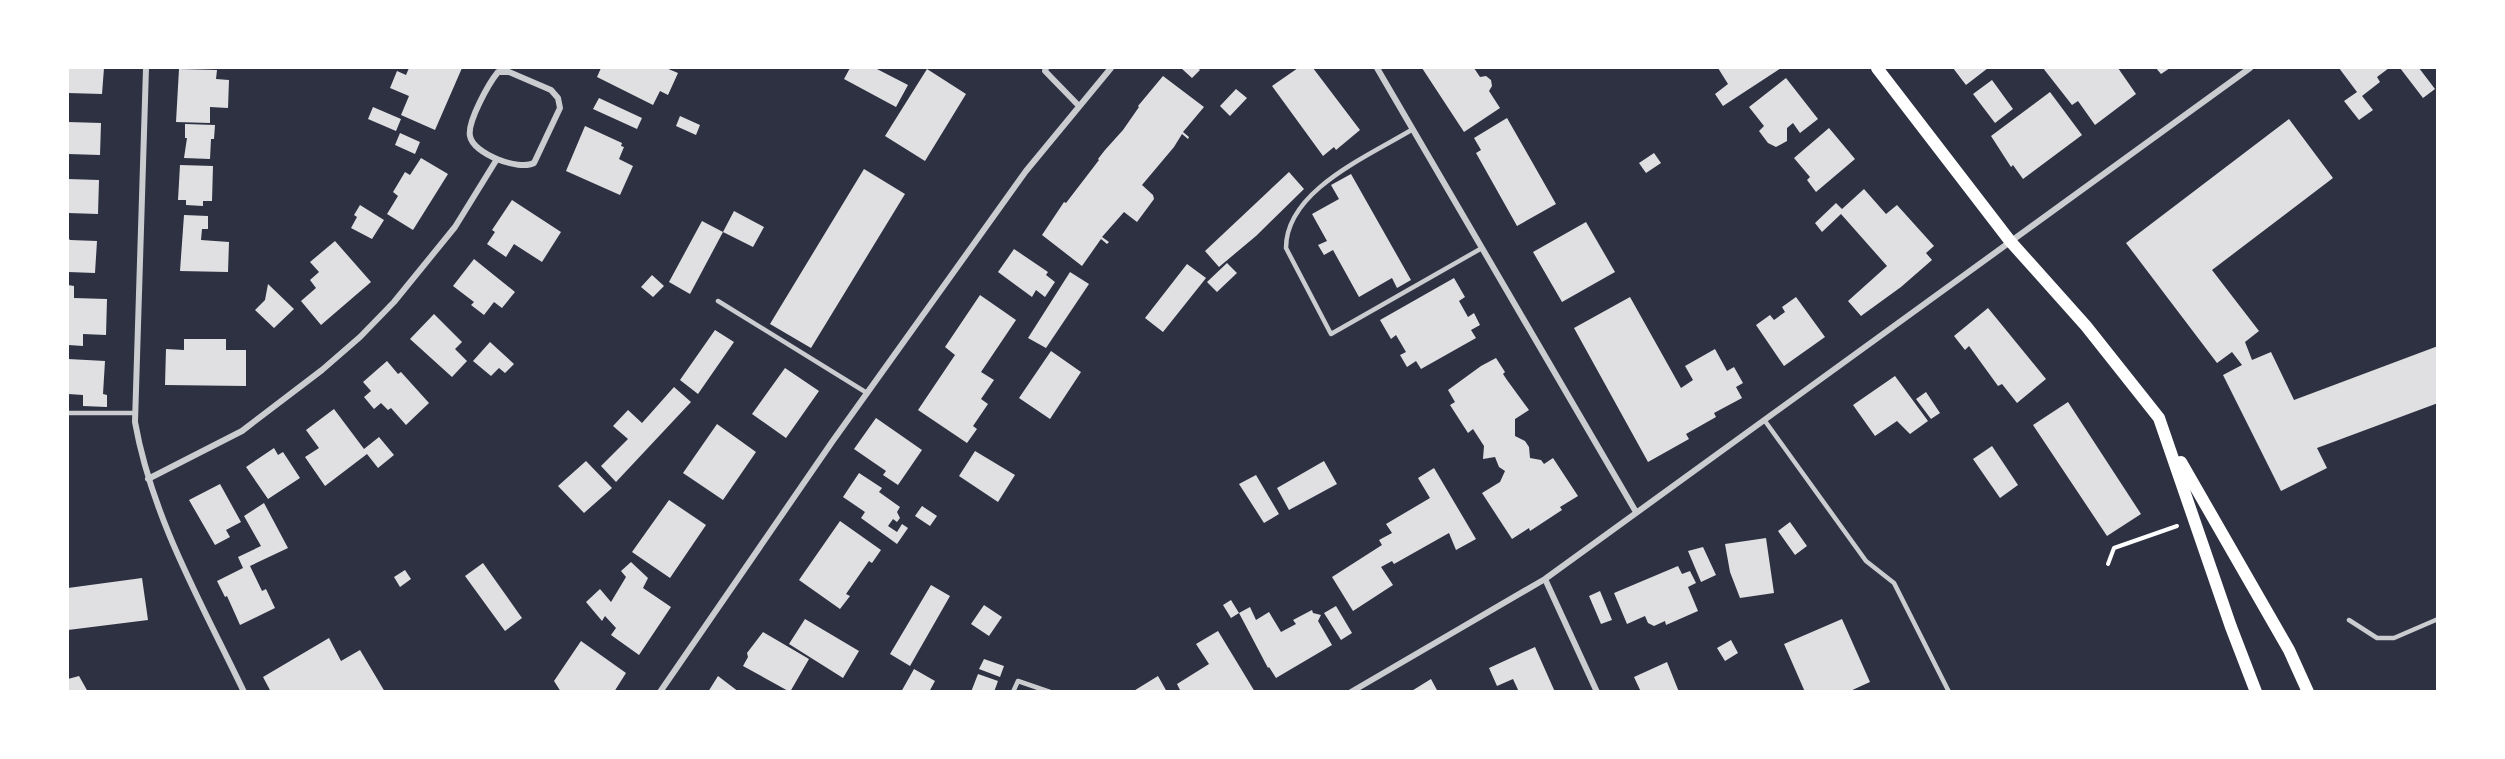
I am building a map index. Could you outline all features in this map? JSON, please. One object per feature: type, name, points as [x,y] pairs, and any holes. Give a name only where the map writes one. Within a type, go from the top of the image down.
[{"type":"main road","points":[[1877,68],[2010,241],[2086,326],[2159,418],[2231,627],[2256,692]]},
{"type":"main road","points":[[2166,435],[2289,650],[2308,692]]},
{"type":"street","points":[[146,68],[135,413],[137,432],[148,479],[163,522],[244,692]]},
{"type":"street","points":[[1046,68],[1045,71],[1079,106]]},
{"type":"street","points":[[660,692],[867,393],[1026,171],[1111,68]]},
{"type":"street","points":[[1377,68],[1636,512]]},
{"type":"street","points":[[1351,692],[1545,579],[2250,68]]},
{"type":"street","points":[[498,72],[509,72],[551,90],[558,98],[560,108],[534,163],[522,167],[497,159],[476,147],[470,139],[469,128],[491,80],[498,72]]},
{"type":"street","points":[[148,479],[242,431],[322,370],[360,337],[394,302],[444,242],[497,159]]},
{"type":"street","points":[[1545,579],[1597,692]]},
{"type":"lane","points":[[1413,129],[1322,184],[1304,202],[1286,234],[1286,248],[1331,334],[1482,248]]},
{"type":"lane","points":[[718,301],[867,393]]},
{"type":"lane","points":[[68,413],[135,413]]},
{"type":"lane","points":[[1765,421],[1866,561],[1894,583],[1949,692]]},
{"type":"lane","points":[[2349,620],[2377,638],[2394,638],[2438,619]]},
{"type":"lane","points":[[1013,692],[1018,681],[1050,692]]},
{"type":"path","points":[[2108,564],[2114,548],[2195,520]]},
{"type":"building","points":[[68,68],[104,68],[102,94],[68,93]]},
{"type":"building","points":[[409,68],[462,68],[435,130],[401,115],[409,96],[390,88],[397,71],[406,75]]},
{"type":"building","points":[[601,68],[666,68],[678,73],[668,95],[660,91],[653,105],[597,77]]},
{"type":"building","points":[[850,68],[875,68],[908,85],[896,107],[844,79]]},
{"type":"building","points":[[1181,68],[1198,68],[1200,70],[1192,78]]},
{"type":"building","points":[[1298,68],[1313,68],[1360,130],[1336,150],[1334,147],[1323,156],[1272,86]]},
{"type":"building","points":[[1422,68],[1474,68],[1480,77],[1486,76],[1491,80],[1492,86],[1489,91],[1500,108],[1464,132]]},
{"type":"building","points":[[1718,68],[1781,68],[1723,106],[1715,94],[1728,84]]},
{"type":"building","points":[[1953,68],[1988,68],[1966,85]]},
{"type":"building","points":[[2043,68],[2118,68],[2136,94],[2095,125],[2078,101],[2072,105]]},
{"type":"building","points":[[2156,68],[2170,68],[2161,74]]},
{"type":"building","points":[[2339,68],[2389,68],[2377,77],[2380,82],[2362,96],[2373,110],[2359,120],[2344,101],[2357,92]]},
{"type":"building","points":[[2400,68],[2419,68],[2435,89],[2423,98]]},
{"type":"building","points":[[179,69],[217,70],[216,79],[229,80],[228,108],[210,107],[210,123],[176,122]]},
{"type":"building","points":[[927,69],[966,94],[925,161],[885,136]]},
{"type":"building","points":[[1163,76],[1204,107],[1183,132],[1189,137],[1188,139],[1182,134],[1142,185],[1153,195],[1154,199],[1137,222],[1124,212],[1102,237],[1109,242],[1107,244],[1101,239],[1082,266],[1042,235],[1064,202],[1066,203]]},
{"type":"building","points":[[1786,78],[1818,119],[1800,133],[1793,123],[1787,128],[1787,141],[1776,147],[1768,143],[1759,131],[1764,126],[1749,107]]},
{"type":"building","points":[[1992,80],[2013,109],[1995,123],[1973,94]]},
{"type":"building","points":[[1236,89],[1247,98],[1230,116],[1220,106]]},
{"type":"building","points":[[2050,92],[2082,135],[2023,179],[2013,165],[2011,167],[1991,136]]},
{"type":"building","points":[[599,98],[642,118],[637,129],[593,109]]},
{"type":"building","points":[[373,107],[401,119],[396,131],[368,119]]},
{"type":"building","points":[[680,116],[700,125],[696,135],[676,126]]},
{"type":"building","points":[[1507,118],[1556,204],[1517,226],[1476,153],[1481,150],[1474,138]]},
{"type":"building","points":[[2289,119],[2333,178],[2212,270],[2259,331],[2245,342],[2252,360],[2271,352],[2294,400],[2438,346],[2438,403],[2317,448],[2327,468],[2281,491],[2223,375],[2242,365],[2232,352],[2217,363],[2126,243]]},
{"type":"building","points":[[68,122],[101,123],[100,155],[68,154]]},
{"type":"building","points":[[185,124],[215,125],[214,139],[211,139],[210,159],[184,158],[187,138],[185,138]]},
{"type":"building","points":[[585,126],[622,143],[621,146],[624,147],[619,159],[633,166],[620,195],[566,171]]},
{"type":"building","points":[[1829,128],[1855,159],[1816,192],[1807,180],[1810,177],[1794,158]]},
{"type":"building","points":[[400,133],[420,142],[415,154],[395,145]]},
{"type":"building","points":[[1654,153],[1661,163],[1646,173],[1639,163]]},
{"type":"building","points":[[421,158],[448,174],[413,230],[387,214],[398,196],[393,192],[405,172],[410,175]]},
{"type":"building","points":[[180,165],[213,166],[212,201],[203,201],[203,206],[186,205],[186,200],[178,200]]},
{"type":"building","points":[[864,169],[905,194],[811,348],[770,324]]},
{"type":"building","points":[[1289,172],[1304,189],[1256,236],[1219,267],[1205,251]]},
{"type":"building","points":[[1351,174],[1411,280],[1397,288],[1392,278],[1359,297],[1333,250],[1324,255],[1318,245],[1327,241],[1312,214],[1339,199],[1331,185]]},
{"type":"building","points":[[68,179],[99,180],[98,214],[68,213]]},
{"type":"building","points":[[1864,189],[1886,214],[1897,205],[1934,246],[1926,253],[1932,260],[1901,287],[1861,316],[1848,301],[1887,266],[1841,214],[1822,232],[1815,223],[1836,203],[1842,209]]},
{"type":"building","points":[[512,200],[561,232],[542,262],[514,244],[506,257],[487,244],[495,232],[492,230]]},
{"type":"building","points":[[360,205],[384,220],[372,239],[351,228],[357,217],[354,215]]},
{"type":"building","points":[[734,211],[764,227],[753,247],[723,232]]},
{"type":"building","points":[[184,215],[208,216],[208,229],[202,229],[201,240],[229,242],[228,272],[180,271]]},
{"type":"building","points":[[702,221],[723,232],[690,294],[669,282]]},
{"type":"building","points":[[1586,222],[1615,272],[1562,302],[1533,252]]},
{"type":"building","points":[[68,238],[97,241],[95,273],[68,272]]},
{"type":"building","points":[[335,241],[371,282],[321,325],[301,301],[316,288],[310,280],[319,272],[310,262]]},
{"type":"building","points":[[1014,249],[1048,272],[1046,275],[1055,282],[1045,297],[1036,290],[1032,297],[998,272]]},
{"type":"building","points":[[474,259],[515,292],[502,308],[494,302],[484,315],[471,305],[474,302],[453,286]]},
{"type":"building","points":[[1227,263],[1237,273],[1217,292],[1207,282]]},
{"type":"building","points":[[1187,264],[1206,278],[1163,332],[1145,318]]},
{"type":"building","points":[[1070,272],[1089,284],[1046,348],[1028,338]]},
{"type":"building","points":[[652,275],[664,286],[653,297],[641,287]]},
{"type":"building","points":[[1454,278],[1465,297],[1459,301],[1468,317],[1474,313],[1480,325],[1471,330],[1476,338],[1421,369],[1416,361],[1407,367],[1400,355],[1406,352],[1396,335],[1391,339],[1380,320]]},
{"type":"building","points":[[268,284],[294,309],[274,328],[255,310],[265,300]]},
{"type":"building","points":[[68,285],[74,286],[74,298],[107,299],[106,335],[83,334],[83,346],[68,345]]},
{"type":"building","points":[[980,295],[1016,320],[981,372],[994,380],[981,399],[988,404],[973,426],[977,429],[967,443],[918,410],[955,355],[945,347]]},
{"type":"building","points":[[1630,297],[1681,388],[1693,380],[1685,366],[1715,349],[1727,371],[1734,367],[1743,383],[1736,387],[1742,398],[1714,413],[1716,417],[1686,434],[1689,439],[1648,462],[1574,328]]},
{"type":"building","points":[[1796,297],[1825,337],[1784,366],[1756,325],[1770,315],[1774,320],[1785,312],[1782,307]]},
{"type":"building","points":[[1988,308],[2046,379],[2017,403],[2002,384],[1998,386],[1969,346],[1965,350],[1954,336]]},
{"type":"building","points":[[434,314],[462,342],[455,349],[467,361],[452,377],[410,339]]},
{"type":"building","points":[[715,330],[734,342],[698,394],[680,380]]},
{"type":"building","points":[[184,339],[226,339],[226,350],[246,350],[246,386],[165,385],[166,349],[184,350]]},
{"type":"building","points":[[490,342],[514,364],[505,373],[499,368],[491,376],[473,361]]},
{"type":"building","points":[[1051,351],[1081,372],[1050,419],[1019,398]]},
{"type":"building","points":[[1496,358],[1505,372],[1503,374],[1529,410],[1515,419],[1515,436],[1525,441],[1529,447],[1530,458],[1541,460],[1544,464],[1553,458],[1578,496],[1560,507],[1562,510],[1530,531],[1529,528],[1512,539],[1482,493],[1500,482],[1505,471],[1499,467],[1495,457],[1483,459],[1484,446],[1473,429],[1468,433],[1450,405],[1455,402],[1448,390]]},
{"type":"building","points":[[68,359],[105,361],[103,394],[107,395],[107,407],[83,406],[83,395],[68,394]]},
{"type":"building","points":[[387,361],[398,374],[401,372],[429,403],[406,425],[391,408],[388,410],[381,403],[374,409],[364,397],[371,391],[363,382]]},
{"type":"building","points":[[785,368],[819,391],[786,438],[752,414]]},
{"type":"building","points":[[1895,376],[1928,421],[1910,434],[1897,421],[1875,436],[1853,405]]},
{"type":"building","points":[[674,387],[691,402],[616,482],[601,466],[628,439],[613,426],[628,410],[642,423]]},
{"type":"building","points":[[1926,392],[1940,413],[1931,419],[1916,399]]},
{"type":"building","points":[[2068,402],[2141,514],[2107,536],[2033,425]]},
{"type":"building","points":[[334,409],[364,449],[379,437],[394,455],[378,468],[367,454],[325,486],[305,457],[319,448],[306,430]]},
{"type":"building","points":[[876,418],[922,450],[898,485],[883,475],[886,471],[854,449]]},
{"type":"building","points":[[717,424],[756,452],[723,500],[683,473]]},
{"type":"building","points":[[1992,446],[2018,485],[2000,498],[1973,459]]},
{"type":"building","points":[[274,448],[278,455],[283,452],[300,478],[268,499],[246,467]]},
{"type":"building","points":[[975,451],[1015,475],[998,502],[959,476]]},
{"type":"building","points":[[586,461],[612,488],[584,513],[558,486]]},
{"type":"building","points":[[1324,461],[1337,484],[1289,510],[1277,488]]},
{"type":"building","points":[[1434,468],[1476,539],[1456,550],[1449,533],[1394,564],[1392,561],[1381,567],[1393,585],[1353,611],[1332,577],[1382,545],[1379,540],[1392,533],[1386,524],[1430,498],[1418,478]]},
{"type":"building","points":[[859,473],[882,488],[879,492],[900,507],[897,512],[900,518],[897,522],[893,519],[888,526],[897,532],[902,524],[908,528],[897,544],[861,518],[865,512],[843,497]]},
{"type":"building","points":[[1256,475],[1279,514],[1264,523],[1239,484]]},
{"type":"building","points":[[220,484],[241,522],[226,530],[230,537],[215,545],[189,500]]},
{"type":"building","points":[[669,500],[706,525],[670,578],[632,552]]},
{"type":"building","points":[[264,503],[288,548],[250,566],[262,591],[266,589],[275,608],[240,625],[227,596],[225,597],[217,581],[243,568],[238,557],[261,546],[244,516]]},
{"type":"building","points":[[922,506],[937,516],[930,526],[915,516]]},
{"type":"building","points":[[840,521],[881,550],[872,563],[869,561],[846,594],[850,596],[840,609],[799,580]]},
{"type":"building","points":[[1790,522],[1807,546],[1795,555],[1778,531]]},
{"type":"building","points":[[1766,538],[1774,593],[1740,598],[1730,572],[1725,544]]},
{"type":"building","points":[[1703,547],[1716,575],[1701,582],[1688,551]]},
{"type":"building","points":[[631,562],[648,578],[643,588],[671,607],[639,655],[611,635],[616,628],[605,616],[602,621],[586,602],[600,589],[611,602],[626,577],[621,571]]},
{"type":"building","points":[[483,563],[522,618],[505,631],[465,576]]},
{"type":"building","points":[[1678,566],[1682,574],[1690,571],[1696,583],[1688,587],[1698,611],[1666,625],[1665,621],[1654,626],[1648,623],[1645,616],[1627,624],[1614,593]]},
{"type":"building","points":[[405,570],[411,579],[400,587],[394,577]]},
{"type":"building","points":[[142,578],[148,620],[68,630],[68,588]]},
{"type":"building","points":[[931,585],[950,596],[910,666],[890,654]]},
{"type":"building","points":[[1600,591],[1612,620],[1601,624],[1589,596]]},
{"type":"building","points":[[1231,600],[1239,613],[1231,618],[1223,605]]},
{"type":"building","points":[[984,605],[1002,617],[989,636],[971,624]]},
{"type":"building","points":[[1336,606],[1352,633],[1341,640],[1324,613]]},
{"type":"building","points":[[1250,607],[1256,620],[1269,612],[1281,632],[1296,624],[1293,620],[1312,610],[1313,613],[1321,615],[1318,621],[1332,645],[1276,678],[1268,668],[1239,613]]},
{"type":"building","points":[[805,619],[859,651],[843,678],[789,644]]},
{"type":"building","points":[[1842,619],[1870,682],[1848,692],[1805,692],[1784,644]]},
{"type":"building","points":[[1218,631],[1255,692],[1181,692],[1177,684],[1209,664],[1196,644]]},
{"type":"building","points":[[763,632],[809,659],[790,692],[743,666],[748,657],[747,653]]},
{"type":"building","points":[[329,638],[341,661],[360,650],[385,692],[271,692],[263,677]]},
{"type":"building","points":[[1731,640],[1738,653],[1725,661],[1717,648]]},
{"type":"building","points":[[581,641],[626,673],[614,692],[561,692],[554,681]]},
{"type":"building","points":[[1535,647],[1555,692],[1519,692],[1513,679],[1497,686],[1489,668]]},
{"type":"building","points":[[984,659],[1004,666],[1000,677],[979,669]]},
{"type":"building","points":[[1667,662],[1679,692],[1641,692],[1634,677]]},
{"type":"building","points":[[914,669],[935,681],[929,692],[901,692]]},
{"type":"building","points":[[978,674],[998,681],[994,692],[971,692]]},
{"type":"building","points":[[79,676],[88,692],[68,692],[68,679]]},
{"type":"building","points":[[718,676],[739,692],[708,692]]},
{"type":"building","points":[[1158,676],[1167,692],[1132,692]]},
{"type":"building","points":[[1431,679],[1438,692],[1410,692]]}]
